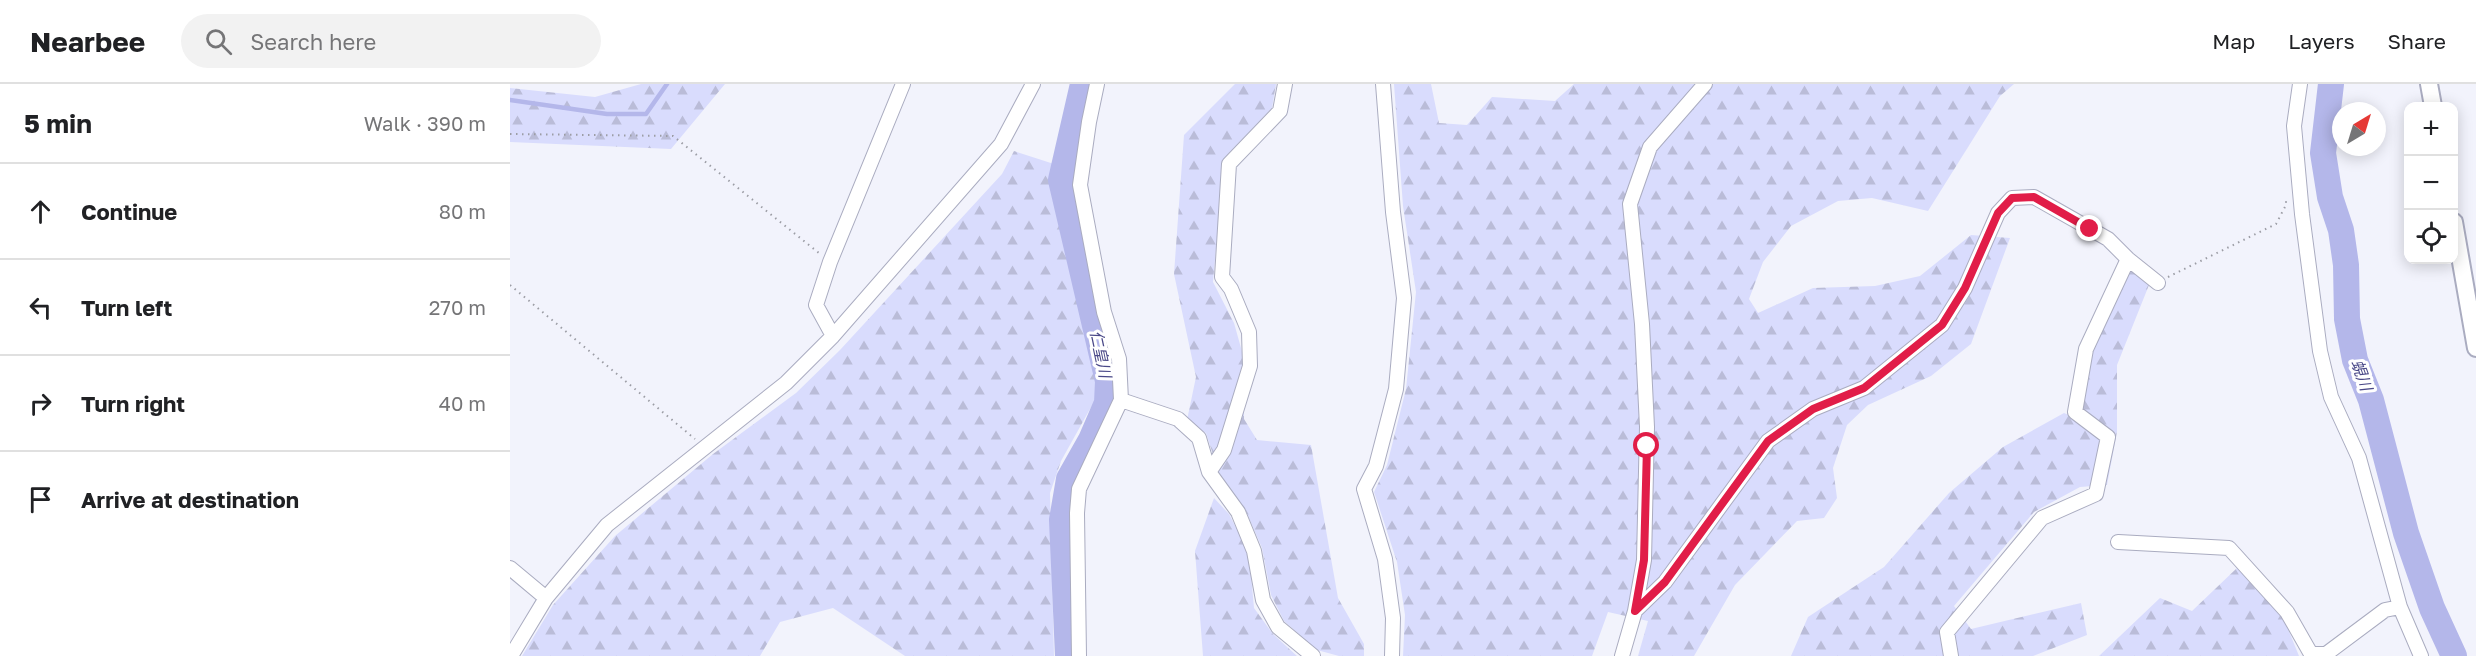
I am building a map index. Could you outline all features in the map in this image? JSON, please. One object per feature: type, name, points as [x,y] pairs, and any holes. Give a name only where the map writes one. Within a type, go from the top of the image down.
[{"type":"main road","points":[[2428,84],[2432,102]]},
{"type":"main road","points":[[2458,245],[2476,348]]},
{"type":"street","points":[[833,336],[816,305],[830,262],[903,84]]},
{"type":"street","points":[[511,656],[546,598],[607,525],[786,383],[833,336],[1001,144],[1033,84]]},
{"type":"street","points":[[1079,656],[1077,513],[1079,489],[1121,400],[1119,359],[1104,312],[1080,185],[1097,84]]},
{"type":"street","points":[[1209,472],[1224,450],[1250,366],[1249,332],[1231,290],[1222,277],[1229,164],[1280,111],[1285,84]]},
{"type":"street","points":[[1383,84],[1393,212],[1404,298],[1396,389],[1376,466],[1364,489],[1386,559],[1393,618],[1392,656]]},
{"type":"street","points":[[1622,656],[1635,611],[1644,560],[1647,427],[1641,324],[1629,204],[1650,147],[1705,84]]},
{"type":"street","points":[[2300,84],[2294,126],[2302,214],[2320,351],[2331,397],[2359,458],[2400,607],[2421,656]]},
{"type":"street","points":[[1635,611],[1665,582],[1768,441],[1813,409],[1864,388],[1942,325],[1965,288],[1998,213],[2012,198],[2034,197],[2108,239],[2128,259],[2158,283]]},
{"type":"street","points":[[1952,656],[1947,632],[2042,518],[2096,494],[2108,436],[2075,412],[2086,349],[2128,259]]},
{"type":"street","points":[[1121,400],[1178,419],[1199,438],[1209,472],[1238,512],[1254,551],[1263,600],[1278,627],[1313,656]]},
{"type":"street","points":[[2118,542],[2229,548],[2287,612],[2311,654],[2326,654],[2385,610],[2400,607]]},
{"type":"street","points":[[510,568],[546,598]]},
{"type":"path","points":[[510,134],[673,136],[830,262]]},
{"type":"path","points":[[2158,283],[2276,224],[2286,205],[2285,194]]},
{"type":"path","points":[[510,285],[705,447]]},
{"type":"green space","points":[[641,84],[725,84],[671,149],[510,142],[510,88],[595,97]]},
{"type":"green space","points":[[1235,84],[1276,84],[1272,108],[1224,158],[1213,282],[1234,323],[1243,355],[1244,419],[1257,440],[1311,445],[1338,598],[1364,644],[1364,656],[1339,656],[1317,650],[1284,621],[1271,595],[1262,548],[1245,509],[1219,473],[1206,433],[1187,420],[1196,377],[1174,274],[1184,135]]},
{"type":"green space","points":[[1394,84],[1431,84],[1439,123],[1467,125],[1492,97],[1555,101],[1574,84],[2014,84],[2000,96],[1928,211],[1872,198],[1838,201],[1791,226],[1763,262],[1749,299],[1758,313],[1813,288],[1875,286],[1920,276],[1971,235],[2010,238],[1971,344],[1931,376],[1868,405],[1847,425],[1833,468],[1837,498],[1824,518],[1797,521],[1735,585],[1694,656],[1638,656],[1648,621],[1608,612],[1592,656],[1403,656],[1405,615],[1397,562],[1374,492],[1387,465],[1406,389],[1416,292],[1403,206]]},
{"type":"green space","points":[[1014,151],[1054,164],[1100,391],[1061,461],[1050,493],[1054,656],[905,656],[833,608],[780,622],[760,656],[522,656],[553,605],[615,536],[713,454],[796,393],[840,350],[1002,174]]},
{"type":"green space","points":[[2133,266],[2149,285],[2117,365],[2117,432],[2107,485],[2080,487],[2034,512],[1954,606],[1971,629],[2081,603],[2087,635],[2033,656],[1791,656],[1808,617],[1884,567],[1949,493],[2003,447],[2064,413],[2078,419],[2093,351]]},
{"type":"green space","points":[[1214,498],[1229,514],[1249,553],[1254,608],[1273,634],[1297,656],[1203,656],[1195,551]]},
{"type":"green space","points":[[2237,568],[2282,614],[2299,656],[2099,656],[2160,598],[2192,611]]},
{"type":"waterway","points":[[510,100],[607,114],[646,114],[667,84]]},
{"type":"waterway","name":"仁皇川","points":[[1068,656],[1062,520],[1069,479],[1091,440],[1107,403],[1108,381],[1061,180],[1083,84]]},
{"type":"waterway","name":"蜆川","points":[[2331,84],[2323,153],[2330,197],[2341,230],[2346,265],[2347,319],[2355,360],[2371,400],[2406,533],[2432,608],[2454,656]]},
{"type":"route","points":[[1647,446],[1644,560],[1635,611],[1665,582],[1768,441],[1790,423],[1813,409],[1864,388],[1942,325],[1965,288],[1998,213],[2012,198],[2034,197],[2090,229]]}]
